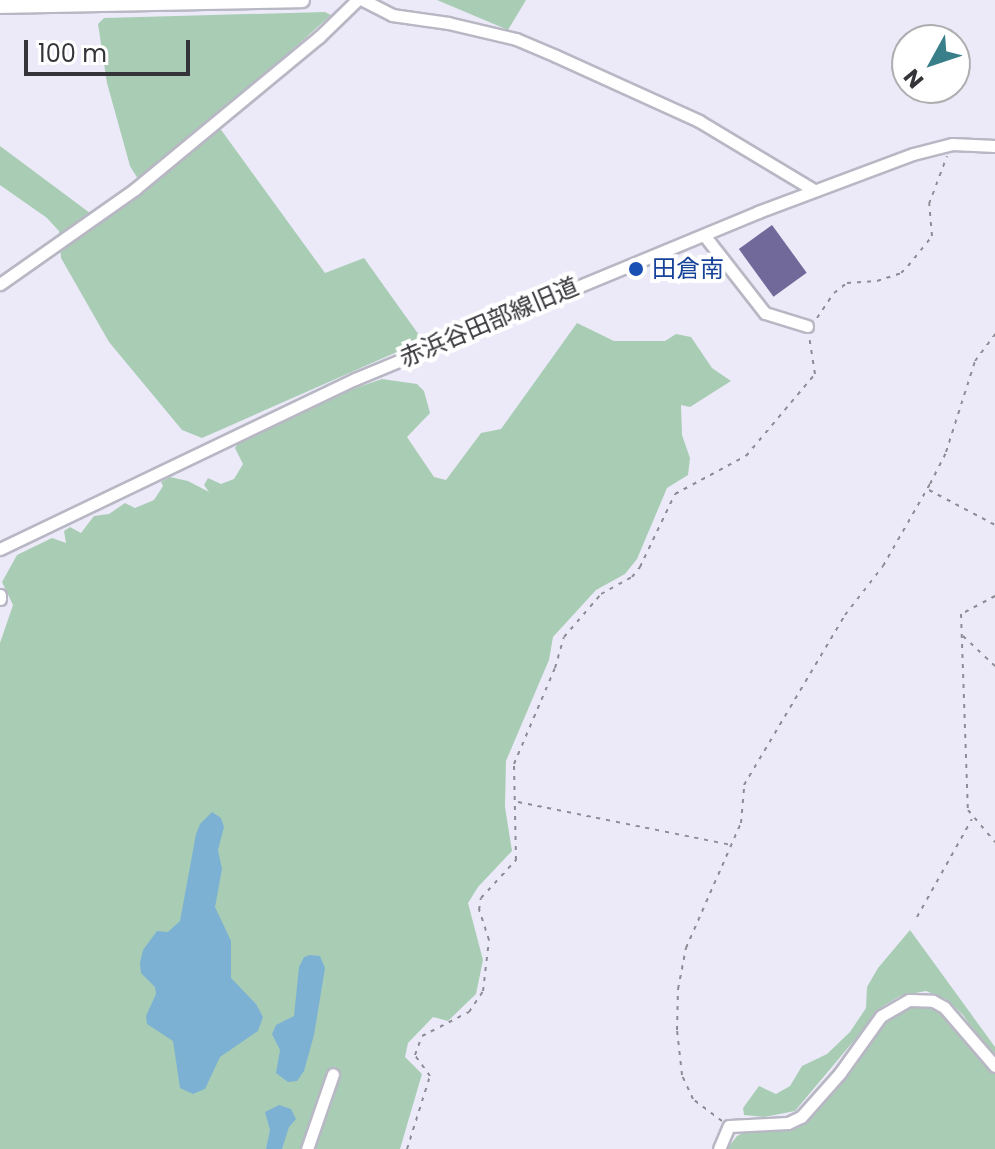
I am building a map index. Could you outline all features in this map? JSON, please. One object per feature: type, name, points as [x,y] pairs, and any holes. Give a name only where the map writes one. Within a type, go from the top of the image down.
[{"type":"main road","points":[[0,6],[302,0]]},
{"type":"street","points":[[0,284],[135,189],[360,0],[392,15],[448,23],[516,39],[699,121],[814,190]]},
{"type":"street","name":"赤浜谷田部線旧道","points":[[0,549],[342,384],[814,190],[952,144],[995,146]]},
{"type":"street","points":[[704,235],[765,313],[807,326]]},
{"type":"street","points":[[719,1149],[729,1126],[788,1123],[801,1117],[840,1073],[881,1016],[909,1000],[933,1001],[944,1007],[995,1066]]},
{"type":"street","points":[[307,1149],[333,1074]]},
{"type":"path","points":[[407,1149],[430,1076],[415,1055],[422,1036],[469,1012],[483,991],[489,940],[479,910],[485,891],[516,860],[514,764],[555,668],[564,637],[601,594],[632,577],[640,567],[675,494],[746,456],[815,374],[807,326],[834,293],[847,283],[877,281],[901,273],[932,236],[929,204],[952,144]]},
{"type":"path","points":[[729,1126],[701,1106],[688,1090],[678,1054],[682,959],[741,823],[744,785],[845,615],[883,566],[927,489],[946,452],[975,361],[995,334]]},
{"type":"path","points":[[927,489],[995,525]]},
{"type":"path","points":[[995,596],[961,614],[968,810],[995,842]]},
{"type":"path","points":[[962,635],[995,666]]},
{"type":"path","points":[[516,801],[732,845]]},
{"type":"path","points":[[917,917],[973,818]]},
{"type":"green space","points":[[437,0],[526,0],[508,30]]},
{"type":"green space","points":[[325,12],[331,15],[214,120],[325,273],[364,258],[419,335],[415,344],[202,438],[182,430],[109,342],[61,258],[59,231],[47,218],[0,185],[0,146],[98,219],[144,189],[130,166],[107,83],[98,24],[104,18]]},
{"type":"green space","points":[[577,323],[614,341],[665,341],[676,334],[691,337],[712,368],[731,381],[690,407],[681,405],[682,435],[690,458],[688,475],[667,488],[637,559],[625,574],[596,590],[553,637],[549,660],[506,761],[505,807],[512,851],[478,887],[468,903],[483,960],[476,994],[448,1021],[433,1017],[408,1043],[405,1057],[422,1074],[400,1149],[0,1149],[0,643],[13,605],[2,582],[17,555],[52,538],[66,543],[64,531],[70,527],[81,533],[94,516],[109,514],[125,503],[135,508],[154,500],[163,486],[161,482],[170,477],[188,481],[209,492],[204,485],[208,478],[221,484],[234,479],[243,464],[235,448],[239,442],[338,394],[382,379],[417,384],[424,391],[430,413],[407,437],[434,477],[446,480],[481,433],[501,429]]},
{"type":"green space","points":[[910,930],[995,1047],[995,1060],[963,1015],[946,999],[926,991],[900,996],[883,1006],[795,1111],[764,1117],[744,1115],[743,1108],[759,1086],[776,1094],[790,1086],[802,1066],[827,1054],[850,1032],[866,1008],[867,987],[878,968]]},
{"type":"green space","points":[[922,1005],[945,1014],[995,1074],[995,1149],[727,1149],[737,1136],[749,1130],[794,1129],[807,1122],[884,1022],[898,1010]]},
{"type":"water","points":[[212,812],[221,818],[224,827],[218,850],[222,869],[215,907],[231,941],[231,978],[256,1004],[263,1017],[258,1031],[220,1057],[205,1089],[193,1094],[180,1088],[173,1041],[147,1024],[146,1016],[156,994],[155,987],[141,973],[140,963],[143,950],[157,931],[168,932],[180,921],[196,834],[200,824]]},
{"type":"water","points":[[320,956],[325,968],[314,1035],[304,1071],[297,1081],[288,1082],[276,1073],[280,1050],[272,1034],[276,1025],[294,1016],[299,967],[304,957]]},
{"type":"water","points":[[279,1105],[291,1109],[296,1119],[289,1127],[282,1149],[266,1149],[270,1130],[265,1112]]},
{"type":"building","points":[[772,225],[807,273],[774,297],[739,249]]},
{"type":"place","name":"田倉南","points":[[636,269]]}]
